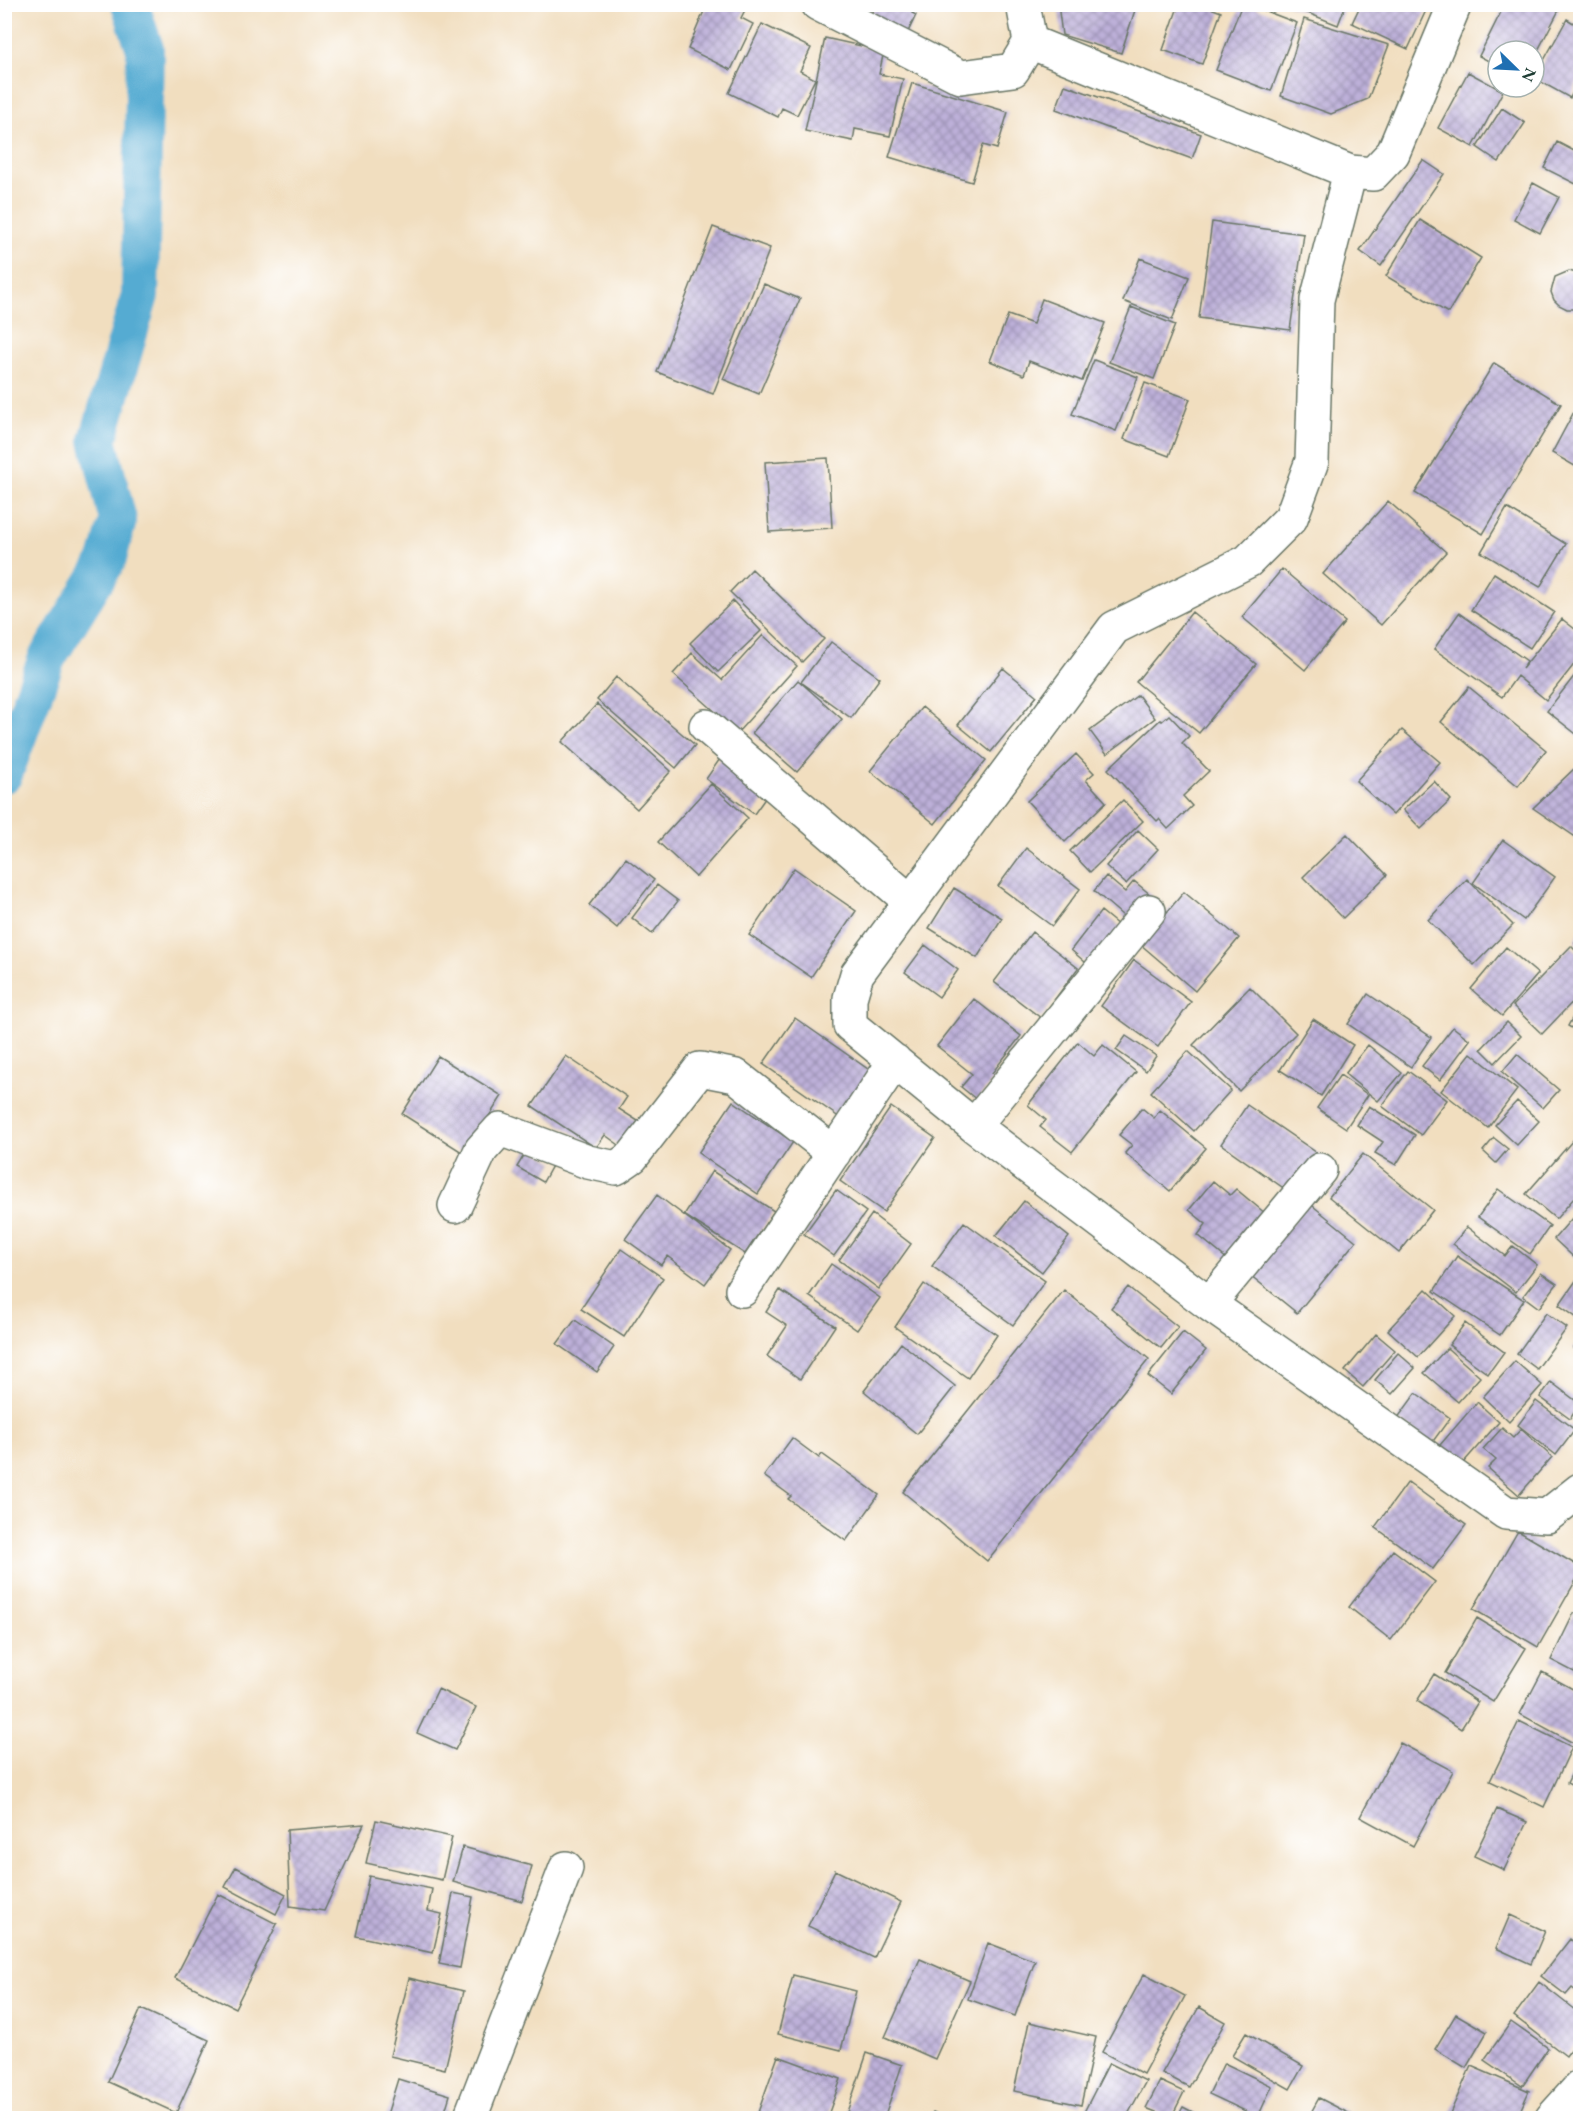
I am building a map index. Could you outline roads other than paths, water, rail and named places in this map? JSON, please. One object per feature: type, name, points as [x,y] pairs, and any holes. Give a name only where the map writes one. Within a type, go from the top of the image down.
[{"type":"street","points":[[818,4],[961,77],[1013,70],[1030,42],[1023,4]]},
{"type":"street","points":[[1030,42],[1350,172],[1373,174],[1393,153],[1455,4]]},
{"type":"street","points":[[1350,172],[1317,300],[1312,461],[1291,518],[1248,561],[1114,628],[857,974],[849,998],[850,1025],[974,1126],[1209,1304],[1506,1514],[1547,1516],[1581,1490]]},
{"type":"street","points":[[706,726],[911,902]]},
{"type":"street","points":[[974,1126],[1149,911]]},
{"type":"street","points":[[742,1290],[895,1061]]},
{"type":"street","points":[[455,1206],[481,1150],[500,1129],[588,1162],[616,1168],[632,1157],[700,1069],[735,1076],[834,1153]]},
{"type":"street","points":[[1209,1304],[1320,1170]]},
{"type":"street","points":[[470,2118],[566,1868]]},
{"type":"street","points":[[1552,2118],[1581,2087]]},
{"type":"waterway","points":[[4,774],[47,658],[107,561],[118,520],[98,440],[140,295],[145,49],[130,4]]}]
